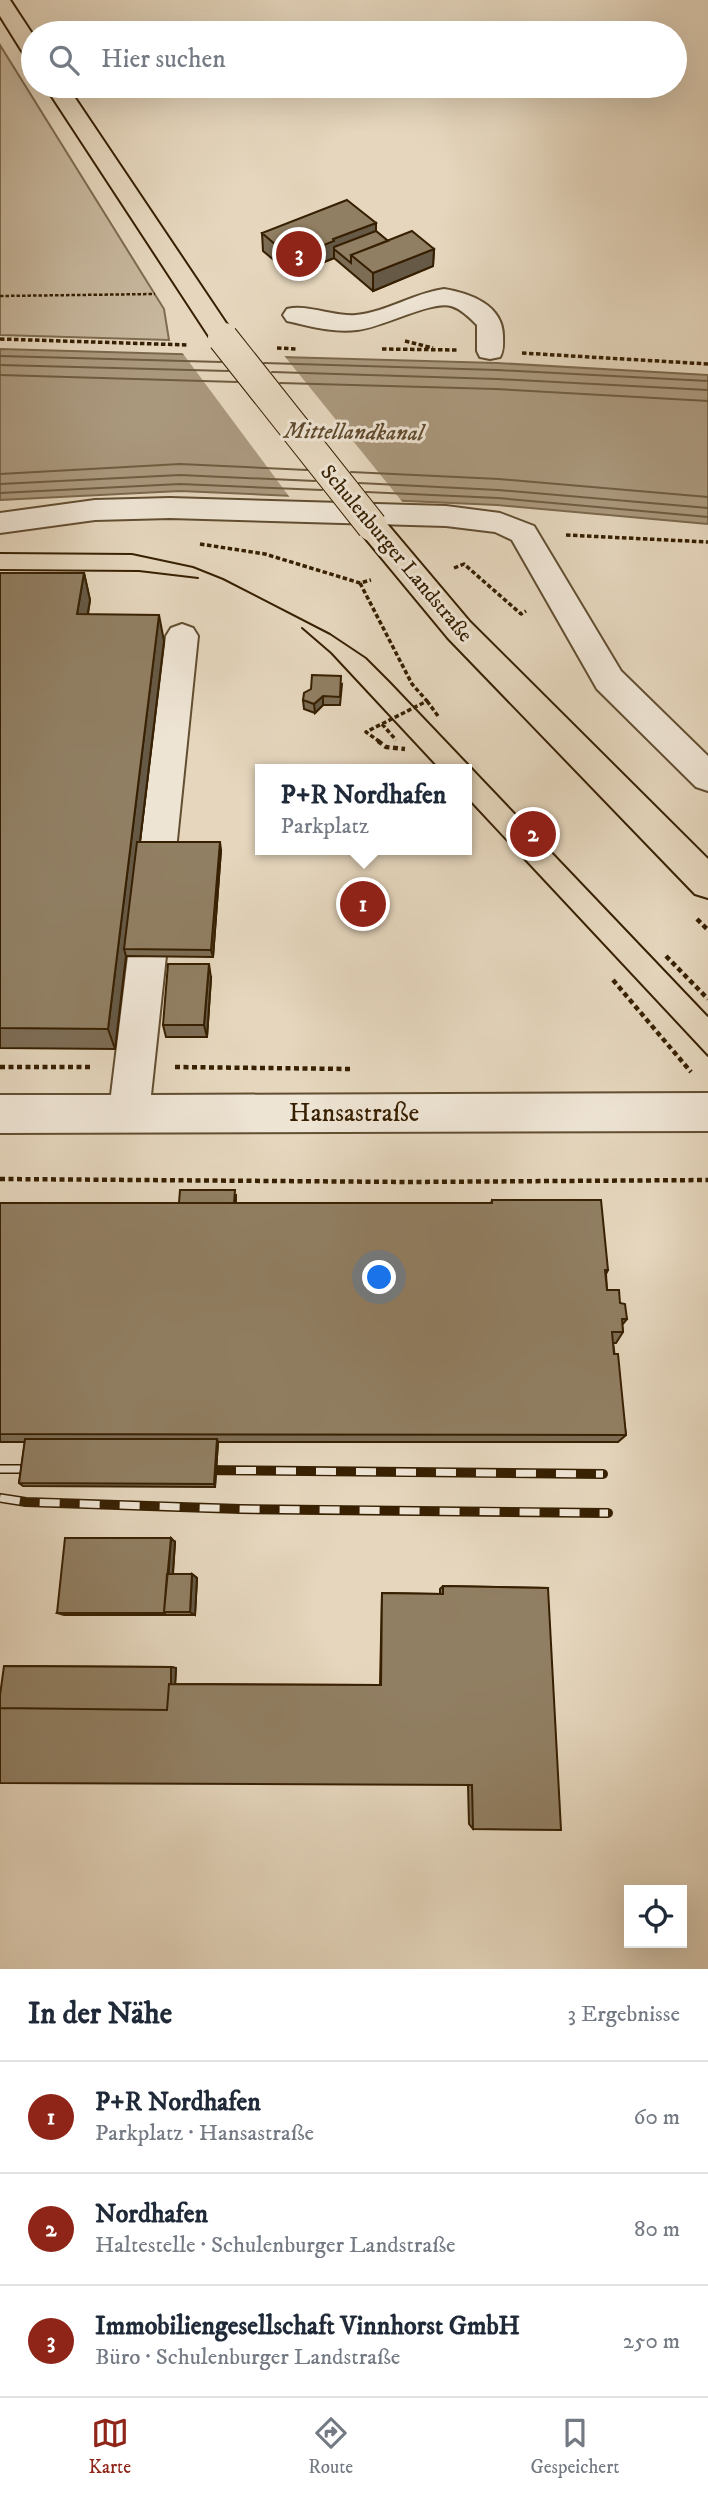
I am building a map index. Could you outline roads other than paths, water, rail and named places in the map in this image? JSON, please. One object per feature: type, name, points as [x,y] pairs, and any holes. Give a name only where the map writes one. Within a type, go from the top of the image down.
[{"type":"main road","points":[[1,0],[21,32]]},
{"type":"main road","name":"Schulenburger Landstraße","points":[[64,98],[223,338],[372,526],[459,630],[708,883]]},
{"type":"street","points":[[296,315],[343,323],[367,321],[425,298],[444,297],[463,302],[480,311],[490,323],[490,351]]},
{"type":"street","points":[[0,523],[95,510],[170,508],[446,516],[500,523],[523,533],[608,680],[708,777]]},
{"type":"street","points":[[158,850],[182,636]]},
{"type":"street","points":[[129,1113],[147,956]]},
{"type":"street","name":"Hansastraße","points":[[0,1114],[708,1112]]},
{"type":"water","name":"Mittellandkanal","points":[[0,349],[497,363],[708,375],[708,524],[497,505],[180,491],[0,500]]},
{"type":"tram line","points":[[0,553],[132,554],[193,567],[223,579],[330,634],[366,658],[468,764]]},
{"type":"tram line","points":[[0,570],[139,571],[198,578]]},
{"type":"tram line","points":[[302,628],[331,653],[434,764]]},
{"type":"tram line","points":[[472,768],[708,1016]]},
{"type":"tram line","points":[[472,803],[708,1056]]},
{"type":"railway","points":[[0,1469],[38,1469]]},
{"type":"railway","points":[[196,1470],[603,1474]]},
{"type":"railway","points":[[0,1498],[26,1502],[241,1509],[608,1513]]},
{"type":"place","name":"Immobiliengesellschaft Vinnhorst GmbH","points":[[299,254]]},
{"type":"place","name":"Nordhafen","points":[[533,834]]},
{"type":"place","name":"P+R Nordhafen","points":[[363,904]]}]
